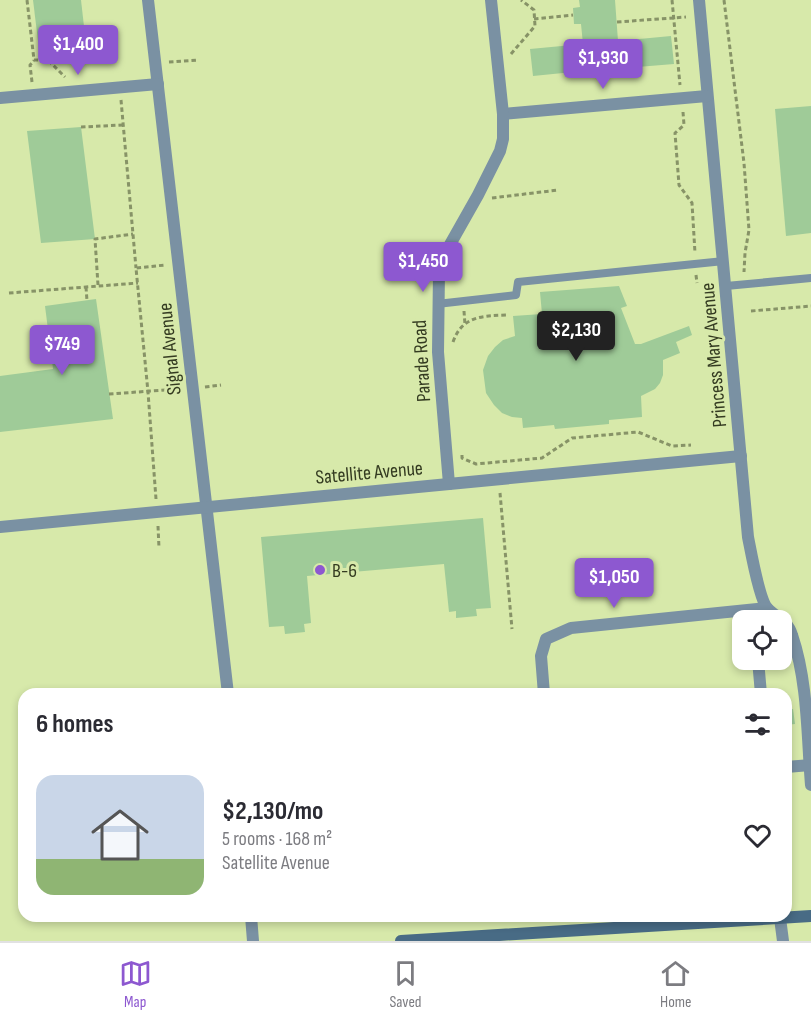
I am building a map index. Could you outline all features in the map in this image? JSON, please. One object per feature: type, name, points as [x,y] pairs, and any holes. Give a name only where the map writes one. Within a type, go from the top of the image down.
[{"type":"main road","points":[[792,917],[811,916]]},
{"type":"main road","points":[[401,941],[701,922]]},
{"type":"street","name":"Signal Avenue","points":[[148,0],[227,688]]},
{"type":"street","name":"Parade Road","points":[[449,484],[438,352],[439,271],[443,257],[500,150],[503,139],[503,114],[491,0]]},
{"type":"street","name":"Princess Mary Avenue","points":[[699,0],[748,537],[754,570],[766,608]]},
{"type":"street","points":[[0,98],[158,84]]},
{"type":"street","points":[[503,114],[707,96]]},
{"type":"street","name":"Satellite Avenue","points":[[0,527],[741,456]]},
{"type":"street","points":[[544,688],[541,656],[546,639],[571,628],[766,608],[780,617],[791,631],[801,663],[811,785]]},
{"type":"street","points":[[759,670],[760,688]]},
{"type":"street","points":[[792,766],[810,765]]},
{"type":"street","points":[[251,922],[253,941]]},
{"type":"street","points":[[781,922],[783,941]]},
{"type":"lane","points":[[437,304],[516,295],[518,282],[724,261]]},
{"type":"lane","points":[[726,286],[811,278]]},
{"type":"path","points":[[27,0],[34,60],[30,65],[33,84]]},
{"type":"path","points":[[672,0],[680,86]]},
{"type":"path","points":[[724,0],[744,163],[749,230],[744,272]]},
{"type":"path","points":[[534,19],[573,15]]},
{"type":"path","points":[[617,22],[700,16]]},
{"type":"path","points":[[34,60],[48,60],[67,80]]},
{"type":"path","points":[[156,63],[198,60]]},
{"type":"path","points":[[141,85],[141,98],[121,100],[148,392],[159,548]]},
{"type":"path","points":[[683,110],[684,125],[675,133],[679,185],[692,203],[695,258]]},
{"type":"path","points":[[81,127],[123,125]]},
{"type":"path","points":[[488,198],[558,190]]},
{"type":"path","points":[[98,286],[95,239],[133,234]]},
{"type":"path","points":[[136,268],[178,264]]},
{"type":"path","points":[[9,293],[138,283]]},
{"type":"path","points":[[86,287],[87,300]]},
{"type":"path","points":[[751,311],[811,306]]},
{"type":"path","points":[[450,351],[457,330],[478,316],[506,315]]},
{"type":"path","points":[[109,394],[221,385]]},
{"type":"path","points":[[459,448],[462,458],[476,464],[542,458],[572,438],[638,432],[672,446],[692,445]]},
{"type":"path","points":[[499,479],[512,629]]},
{"type":"building","points":[[33,0],[81,0],[86,44],[39,49]]},
{"type":"building","points":[[579,0],[615,0],[618,41],[671,36],[674,64],[613,69],[614,74],[594,76],[593,70],[533,76],[530,49],[583,44],[581,24],[574,24],[573,8],[580,7]]},
{"type":"building","points":[[811,106],[811,233],[786,236],[775,109]]},
{"type":"building","points":[[81,127],[95,239],[41,243],[27,131]]},
{"type":"building","points":[[619,286],[627,306],[621,308],[635,344],[641,344],[689,326],[692,335],[676,342],[680,353],[663,360],[663,375],[660,383],[655,389],[641,396],[642,417],[609,420],[609,424],[555,429],[554,425],[523,428],[522,418],[502,413],[486,393],[483,370],[488,356],[495,347],[503,340],[515,336],[513,316],[542,314],[540,292]]},
{"type":"building","points":[[96,299],[113,419],[0,432],[0,376],[53,369],[45,306]]},
{"type":"building","name":"B-6","points":[[483,518],[491,608],[476,609],[477,616],[456,618],[456,611],[449,612],[444,564],[307,576],[311,623],[304,624],[305,632],[285,634],[284,626],[269,627],[261,537]]},
{"type":"building","points":[[792,709],[795,724],[792,724]]},
{"type":"place","name":"B-6","points":[[320,570]]}]
